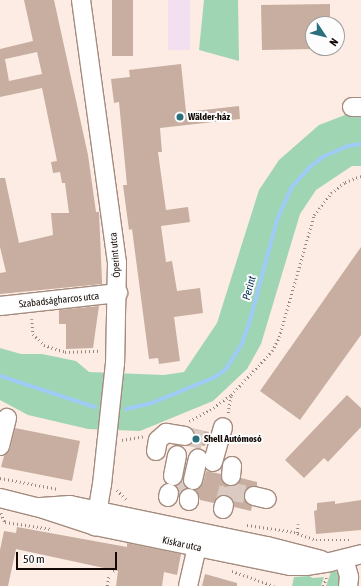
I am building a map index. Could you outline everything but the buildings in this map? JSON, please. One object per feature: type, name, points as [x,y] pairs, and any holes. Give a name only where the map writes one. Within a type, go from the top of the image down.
[{"type":"street","name":"Óperint utca","points":[[81,0],[117,263],[118,293],[114,434],[97,519]]},
{"type":"street","name":"Szabadságharcos utca","points":[[0,306],[32,311],[118,293]]},
{"type":"street","points":[[0,446],[7,418]]},
{"type":"street","points":[[152,443],[166,434],[185,429]]},
{"type":"street","points":[[183,478],[194,458],[214,435]]},
{"type":"street","name":"Kiskar utca","points":[[0,498],[37,507],[65,505],[97,519],[197,547],[239,556],[298,566],[345,558]]},
{"type":"street","name":"Kiskar utca","points":[[97,519],[345,558]]},
{"type":"street","points":[[239,556],[259,553],[267,546]]},
{"type":"street","points":[[188,586],[197,547]]},
{"type":"street","points":[[345,558],[349,577],[348,586]]},
{"type":"path","points":[[185,429],[221,403],[244,382],[272,351],[279,337],[314,215],[335,189],[361,176]]},
{"type":"path","points":[[32,311],[33,334],[44,345],[65,352],[100,351]]},
{"type":"path","points":[[114,434],[134,440],[152,443]]},
{"type":"path","points":[[0,478],[60,490]]},
{"type":"path","points":[[116,488],[130,502]]},
{"type":"path","points":[[0,510],[5,522]]},
{"type":"path","points":[[296,533],[298,524]]},
{"type":"path","points":[[107,586],[109,574]]},
{"type":"shaded area","points":[[168,0],[190,0],[190,50],[168,50]]},
{"type":"green space","points":[[204,0],[238,0],[239,61],[199,50]]},
{"type":"green space","points":[[345,115],[361,115],[361,166],[352,166],[316,190],[300,214],[261,344],[247,369],[213,401],[140,431],[88,429],[28,415],[0,400],[0,348],[21,354],[42,354],[76,361],[89,372],[164,375],[184,372],[217,323],[259,190],[279,160],[319,125]]},
{"type":"green space","points":[[339,571],[343,586],[326,586],[331,572]]},
{"type":"green space","points":[[309,576],[313,578],[324,577],[321,586],[292,586],[294,577]]},
{"type":"waterway","name":"Perint","points":[[126,409],[152,403],[215,377],[226,369],[242,343],[249,324],[277,220],[291,188],[310,167],[323,157],[348,146],[361,144]]},
{"type":"waterway","name":"Perint","points":[[0,376],[95,407]]},
{"type":"tunnel","points":[[185,436],[207,441]]},
{"type":"tunnel","points":[[224,505],[231,476]]},
{"type":"tunnel","points":[[179,495],[183,478]]},
{"type":"tunnel","points":[[227,491],[254,496]]},
{"type":"place","name":"Wälder-ház","points":[[180,117]]},
{"type":"place","name":"Shell Autómosó","points":[[196,439]]}]
